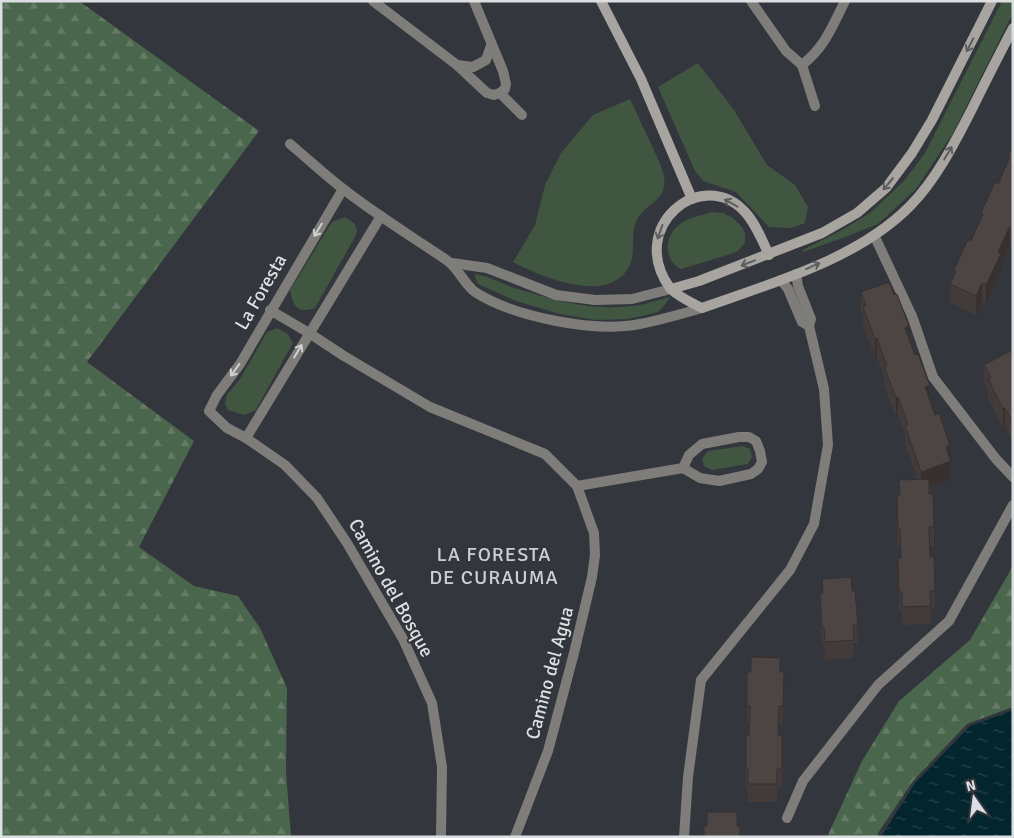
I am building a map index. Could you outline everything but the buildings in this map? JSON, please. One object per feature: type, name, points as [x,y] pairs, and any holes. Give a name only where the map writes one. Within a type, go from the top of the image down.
[{"type":"street","points":[[373,1],[457,65],[486,93],[500,94],[505,89],[506,84],[503,70],[474,1]]},
{"type":"street","points":[[601,1],[641,79],[692,199]]},
{"type":"street","points":[[750,1],[786,51],[802,65],[815,106]]},
{"type":"street","points":[[802,65],[814,56],[826,40],[845,1]]},
{"type":"street","points":[[452,263],[487,268],[556,294],[594,300],[632,299],[699,281],[822,233],[857,213],[886,188],[912,153],[932,120],[992,1]]},
{"type":"street","points":[[290,144],[343,188],[381,216],[452,263],[474,291],[503,305],[539,317],[562,322],[607,327],[639,325],[702,308],[796,274],[861,244],[888,225],[912,204],[934,176],[954,143],[1013,28]]},
{"type":"street","points":[[457,65],[472,67],[486,60],[492,46]]},
{"type":"street","points":[[500,94],[522,115]]},
{"type":"street","name":"La Foresta","points":[[209,411],[217,395],[240,364],[343,188]]},
{"type":"street","points":[[702,308],[671,289],[662,273],[657,254],[657,237],[664,221],[675,208],[692,199],[710,196],[729,200],[744,211],[758,230],[769,255]]},
{"type":"street","points":[[246,438],[381,216]]},
{"type":"street","points":[[874,235],[912,316],[933,377],[996,459],[1013,477]]},
{"type":"street","points":[[684,837],[688,776],[701,680],[790,570],[814,524],[828,445],[824,389],[809,326],[811,318],[798,286],[796,274]]},
{"type":"street","points":[[781,280],[788,289],[802,322],[809,326]]},
{"type":"street","name":"Camino del Agua","points":[[270,310],[430,406],[545,454],[577,486],[594,533],[595,555],[592,577],[548,750],[515,837]]},
{"type":"street","name":"Camino del Bosque","points":[[209,411],[227,428],[246,438],[285,465],[317,498],[347,543],[403,639],[432,703],[442,767],[441,837]]},
{"type":"street","points":[[577,486],[683,468],[700,478],[719,480],[751,474],[758,469],[762,462],[756,441],[749,437],[739,437],[702,444],[688,455],[683,468]]},
{"type":"street","points":[[787,818],[803,781],[878,685],[949,621],[1013,505]]},
{"type":"green space","points":[[1,1],[79,1],[259,131],[87,362],[194,441],[139,547],[194,586],[238,596],[260,628],[287,688],[286,771],[291,837],[1,837]]},
{"type":"green space","points":[[1002,1],[1013,1],[1013,13],[953,133],[916,189],[878,224],[803,252],[803,250],[870,213],[904,181],[925,153]]},
{"type":"green space","points":[[698,63],[734,110],[767,165],[795,185],[808,207],[805,223],[791,228],[769,227],[736,192],[703,181],[695,171],[658,87]]},
{"type":"green space","points":[[630,99],[661,166],[664,185],[659,197],[644,210],[636,222],[633,232],[632,259],[621,277],[608,284],[592,286],[575,285],[541,275],[513,262],[535,225],[545,185],[561,153],[593,115]]},
{"type":"green space","points":[[713,212],[723,213],[733,218],[742,227],[745,234],[745,243],[737,252],[681,269],[671,260],[669,254],[668,247],[671,234],[684,222]]},
{"type":"green space","points":[[345,217],[354,223],[357,230],[356,235],[315,308],[309,310],[300,309],[294,304],[290,290],[332,222]]},
{"type":"green space","points":[[474,274],[548,298],[590,306],[632,306],[670,297],[658,312],[628,319],[596,320],[560,314],[516,301],[478,284]]},
{"type":"green space","points":[[277,328],[288,334],[293,343],[255,411],[244,415],[228,410],[225,404],[227,395],[240,379],[267,332]]},
{"type":"green space","points":[[743,446],[750,449],[752,457],[748,464],[712,470],[704,466],[702,459],[708,451]]},
{"type":"green space","points":[[1013,566],[1013,707],[967,724],[913,781],[878,833],[878,837],[827,837],[862,761],[899,701],[970,640]]},
{"type":"water","points":[[1013,710],[1013,837],[881,837],[915,783],[970,726]]},
{"type":"district","name":"LA FORESTA DE CURAUMA","points":[[494,566]]}]
